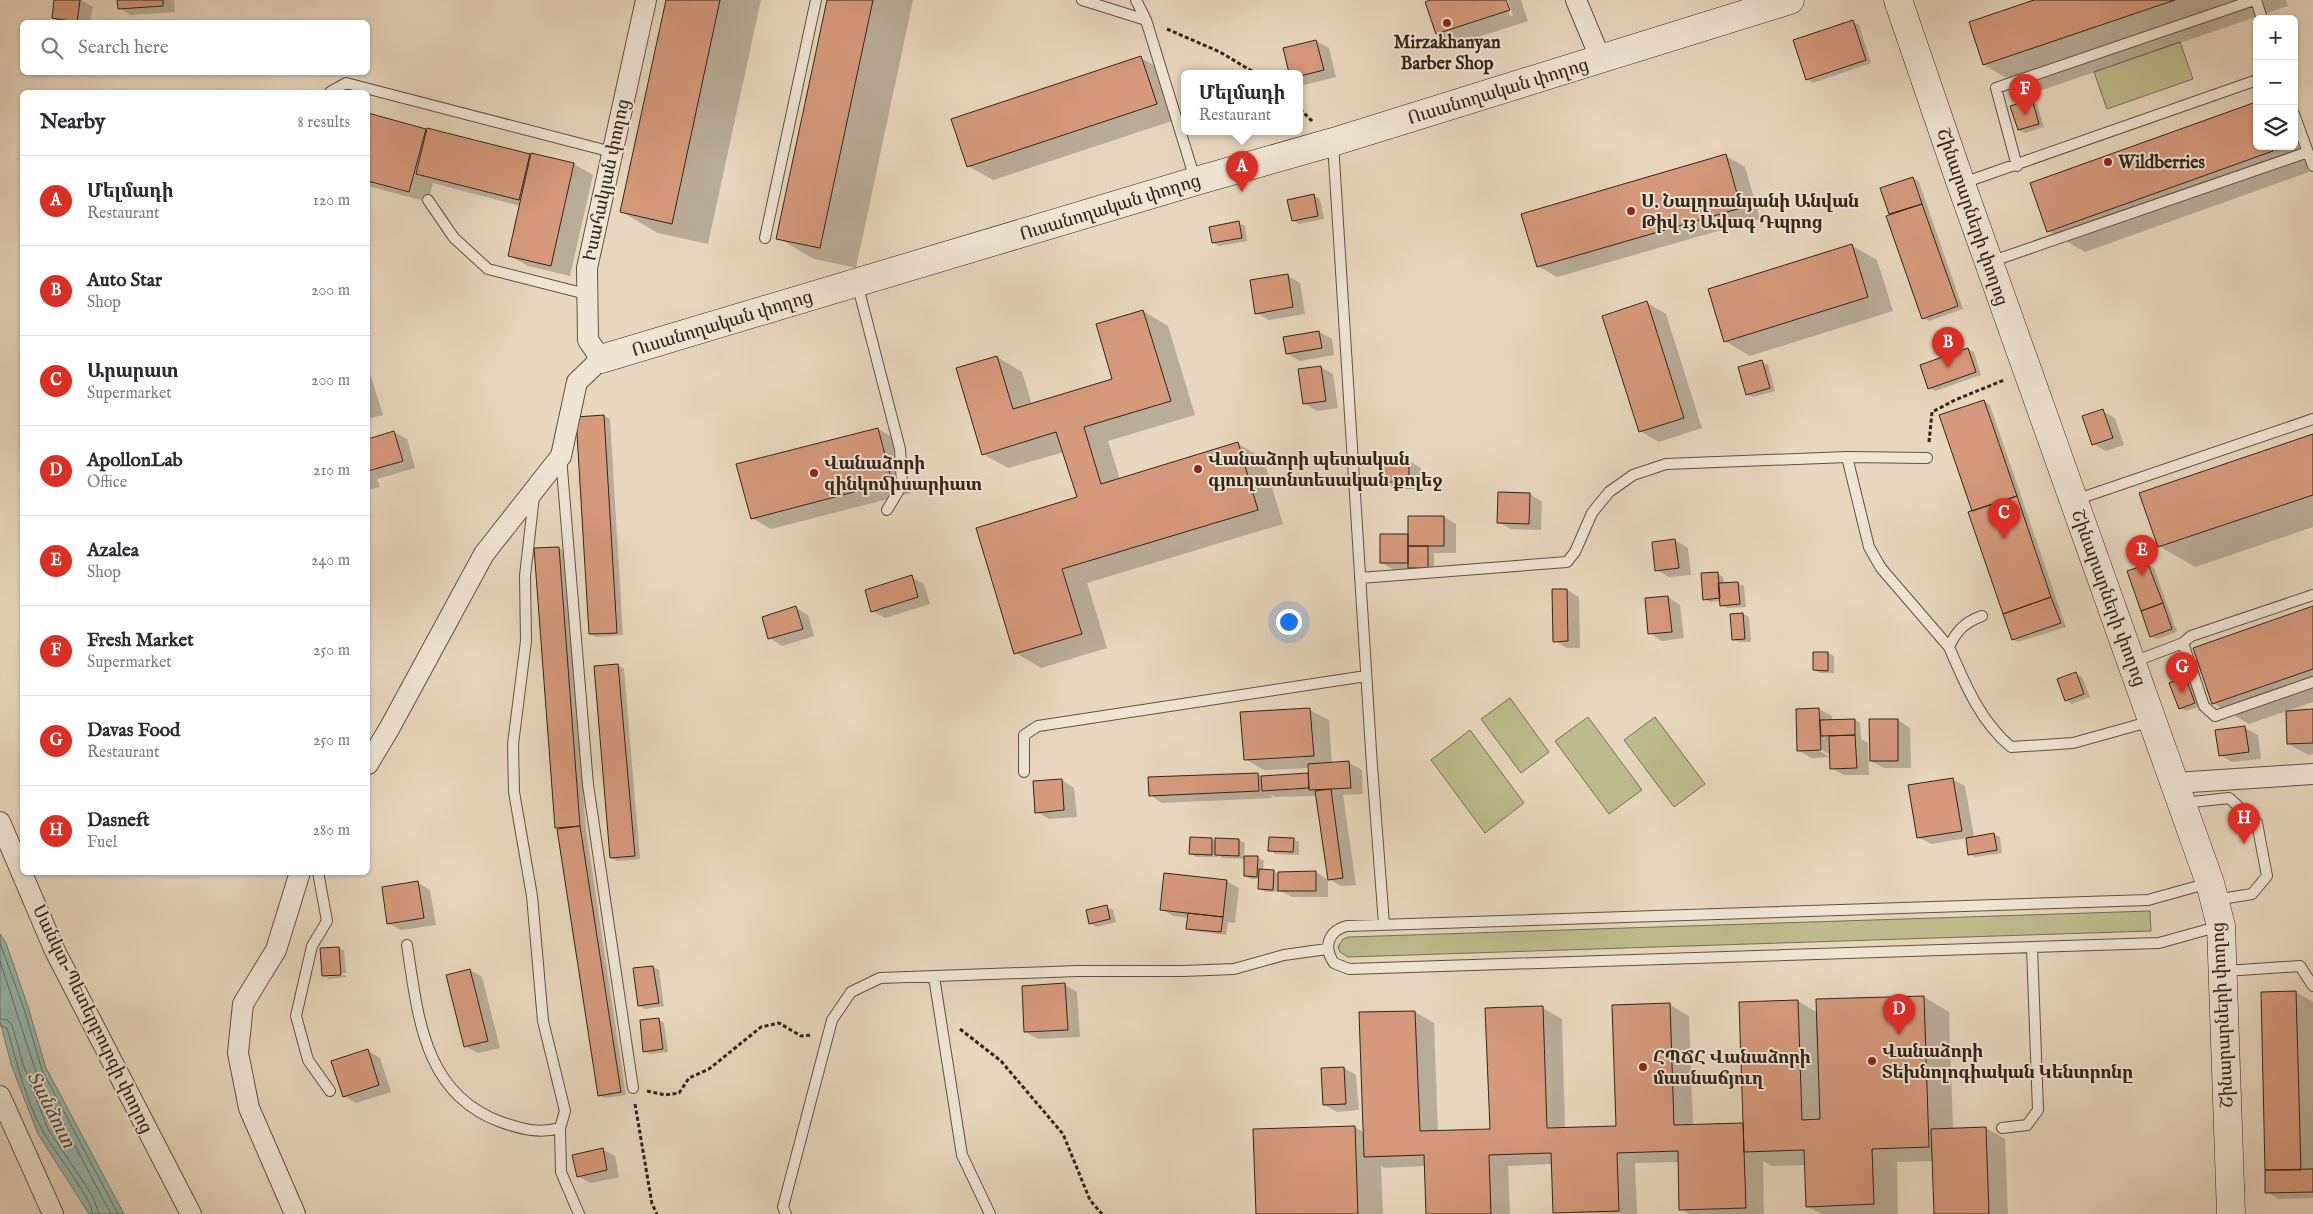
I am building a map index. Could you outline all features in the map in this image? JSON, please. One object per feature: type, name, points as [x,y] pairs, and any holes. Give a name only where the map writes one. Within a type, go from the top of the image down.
[{"type":"street","name":"Իսահակյան փողոց","points":[[601,359],[588,340],[587,268],[646,0]]},
{"type":"street","points":[[1576,0],[1601,60]]},
{"type":"street","name":"Ուսանողական փողոց","points":[[601,359],[1196,181],[1333,142],[1790,0]]},
{"type":"street","name":"Շինարարների փողոց","points":[[1898,0],[1961,184],[2153,721],[2212,892],[2221,926],[2231,1214]]},
{"type":"street","points":[[370,761],[484,554],[561,456],[577,382],[601,359]]},
{"type":"street","points":[[2178,793],[2313,774]]},
{"type":"street","name":"Սանկտ-Պետերբուրգի փողոց","points":[[0,822],[20,869]]},
{"type":"street","name":"Սանկտ-Պետերբուրգի փողոց","points":[[23,875],[55,951],[191,1214]]},
{"type":"street","points":[[295,1214],[249,1108],[238,1052],[243,1004],[276,950],[299,875]]},
{"type":"street","points":[[0,1096],[53,1214]]},
{"type":"lane","points":[[764,238],[816,0]]},
{"type":"lane","points":[[1082,0],[1146,20]]},
{"type":"lane","points":[[1136,0],[1146,20],[1181,133]]},
{"type":"lane","points":[[2017,166],[1996,88],[2255,0],[2261,15]]},
{"type":"lane","points":[[1961,184],[2017,166],[2253,81]]},
{"type":"lane","points":[[334,90],[346,83],[612,152]]},
{"type":"lane","points":[[2298,125],[2313,166]]},
{"type":"lane","points":[[1182,135],[1196,181]]},
{"type":"lane","points":[[1333,142],[1366,676],[1384,924]]},
{"type":"lane","points":[[1989,262],[2308,152]]},
{"type":"lane","points":[[428,200],[454,238],[488,268],[586,294]]},
{"type":"lane","points":[[857,282],[900,450],[902,485],[887,510]]},
{"type":"lane","points":[[2074,500],[2313,420]]},
{"type":"lane","points":[[561,456],[588,785],[633,1088]]},
{"type":"lane","points":[[1360,578],[1567,562],[1575,552],[1592,513],[1609,492],[1633,475],[1666,464],[1846,457],[1927,458]]},
{"type":"lane","points":[[1846,457],[1869,547],[1881,568],[1949,647],[1969,693],[1994,733],[2011,747],[2073,743],[2153,721]]},
{"type":"lane","points":[[534,490],[525,576],[526,641],[513,744],[514,792],[532,896],[544,1021],[565,1111],[560,1128],[561,1172],[579,1214]]},
{"type":"lane","points":[[2132,663],[2183,643],[2190,636],[2313,594]]},
{"type":"lane","points":[[1949,647],[1961,628],[1970,620],[1982,616]]},
{"type":"lane","points":[[2183,643],[2204,706],[2215,716],[2313,682]]},
{"type":"lane","points":[[1024,772],[1024,735],[1038,726],[1366,676]]},
{"type":"lane","points":[[2178,793],[2228,798],[2257,823],[2267,876],[2252,894],[2212,892],[2148,900],[1384,924],[1339,928],[1332,933],[1327,949],[1334,963],[1349,969],[2159,943],[2221,926]]},
{"type":"lane","points":[[319,875],[327,921],[312,946],[296,1016],[308,1060],[330,1091]]},
{"type":"lane","points":[[406,945],[420,1028],[436,1069],[460,1098],[488,1117],[525,1130],[550,1131],[560,1128]]},
{"type":"lane","points":[[2002,1128],[2027,1125],[2038,1110],[2032,947]]},
{"type":"lane","points":[[786,1214],[783,1207],[832,1020],[851,992],[880,978],[1078,971],[1183,971],[1234,968],[1284,955],[1327,949]]},
{"type":"lane","points":[[2222,971],[2300,966],[2313,986]]},
{"type":"lane","points":[[934,976],[962,1155],[990,1214]]},
{"type":"path","points":[[1146,20],[1220,52],[1250,70]]},
{"type":"path","points":[[1927,458],[1932,412],[1955,400],[2028,371]]},
{"type":"path","points":[[940,1013],[1001,1061],[1063,1134],[1090,1200],[1102,1214]]},
{"type":"path","points":[[657,1214],[652,1204],[633,1088],[665,1095],[679,1093],[689,1078],[709,1069],[761,1027],[779,1024],[801,1036],[828,1035]]},
{"type":"shaded area","points":[[2180,42],[2193,79],[2107,109],[2094,72]]},
{"type":"shaded area","points":[[1510,698],[1549,752],[1521,773],[1481,719]]},
{"type":"shaded area","points":[[1588,717],[1642,790],[1609,814],[1555,741]]},
{"type":"shaded area","points":[[1655,717],[1705,784],[1674,807],[1624,740]]},
{"type":"shaded area","points":[[1470,730],[1524,803],[1485,833],[1431,760]]},
{"type":"shaded area","points":[[2150,911],[2151,931],[1348,957],[1340,952],[1338,947],[1343,939],[1348,937]]},
{"type":"water","name":"Տանձուտ","points":[[0,934],[6,943],[28,1007],[46,1068],[124,1214],[89,1214],[38,1134],[12,1067],[0,1022]]},
{"type":"building","points":[[54,0],[80,0],[77,20],[52,18]]},
{"type":"building","points":[[117,0],[163,0],[163,6],[118,9]]},
{"type":"building","points":[[666,0],[720,0],[672,224],[620,212]]},
{"type":"building","points":[[827,0],[873,0],[820,248],[776,239]]},
{"type":"building","points":[[1430,0],[1506,0],[1510,10],[1436,34],[1425,2]]},
{"type":"building","points":[[2034,0],[2175,0],[1983,65],[1969,22]]},
{"type":"building","points":[[1853,20],[1866,60],[1806,80],[1793,40]]},
{"type":"building","points":[[1316,40],[1324,70],[1303,75],[1303,70],[1288,70],[1283,48]]},
{"type":"building","points":[[1141,56],[1157,104],[967,167],[951,119]]},
{"type":"building","points":[[2032,99],[2039,124],[2018,130],[2010,106]]},
{"type":"building","points":[[2253,103],[2253,150],[2273,151],[2047,232],[2030,183]]},
{"type":"building","points":[[370,114],[426,129],[409,192],[370,182]]},
{"type":"building","points":[[427,128],[530,154],[519,200],[416,174]]},
{"type":"building","points":[[531,153],[574,163],[551,266],[508,256]]},
{"type":"building","name":"Ս. Նալղռանյանի Անվան Թիվ 13 Ավագ Դպրոց","points":[[1726,154],[1741,208],[1537,267],[1521,214]]},
{"type":"building","points":[[1913,177],[1922,204],[1889,214],[1880,188]]},
{"type":"building","points":[[1314,194],[1318,216],[1292,221],[1287,200]]},
{"type":"building","points":[[1922,204],[1958,306],[1922,319],[1886,216]]},
{"type":"building","points":[[1239,221],[1242,238],[1212,243],[1209,227]]},
{"type":"building","points":[[1852,244],[1868,297],[1724,342],[1708,289]]},
{"type":"building","points":[[1288,274],[1293,307],[1255,314],[1250,280]]},
{"type":"building","points":[[1647,301],[1684,418],[1639,432],[1602,316]]},
{"type":"building","name":"Վանաձորի պետական գյուղատնտեսական քոլեջ","points":[[1143,310],[1171,401],[1084,427],[1101,484],[1238,442],[1258,510],[1062,569],[1082,634],[1014,654],[976,528],[1077,497],[1056,432],[982,455],[956,368],[997,356],[1013,409],[1112,379],[1096,324]]},
{"type":"building","points":[[1319,331],[1322,348],[1286,354],[1283,337]]},
{"type":"building","points":[[1968,348],[1976,372],[1928,389],[1920,365]]},
{"type":"building","points":[[1762,360],[1770,388],[1746,395],[1738,367]]},
{"type":"building","points":[[1321,366],[1326,401],[1303,404],[1298,369]]},
{"type":"building","points":[[1984,400],[2017,496],[1972,511],[1939,415]]},
{"type":"building","points":[[2103,409],[2113,438],[2092,445],[2082,416]]},
{"type":"building","points":[[604,415],[617,633],[589,634],[576,417]]},
{"type":"building","name":"Վանաձորի զինկոմիսարիատ","points":[[878,428],[892,482],[751,519],[736,464]]},
{"type":"building","points":[[394,431],[403,461],[370,470],[370,438]]},
{"type":"building","points":[[2313,434],[2313,495],[2158,547],[2139,493]]},
{"type":"building","points":[[1381,460],[1409,460],[1409,482],[1381,482]]},
{"type":"building","points":[[1498,492],[1530,493],[1529,524],[1497,523]]},
{"type":"building","points":[[2017,496],[2051,597],[2003,614],[1968,512]]},
{"type":"building","points":[[1408,516],[1444,516],[1444,546],[1408,546]]},
{"type":"building","points":[[1380,534],[1408,534],[1408,563],[1380,563]]},
{"type":"building","points":[[1675,539],[1679,568],[1655,571],[1652,542]]},
{"type":"building","points":[[1408,546],[1428,546],[1428,568],[1408,568]]},
{"type":"building","points":[[559,547],[580,826],[555,828],[534,548]]},
{"type":"building","points":[[2148,564],[2163,603],[2141,611],[2127,571]]},
{"type":"building","points":[[1718,572],[1720,598],[1703,600],[1701,573]]},
{"type":"building","points":[[912,575],[918,597],[871,612],[865,590]]},
{"type":"building","points":[[1738,582],[1740,604],[1720,606],[1718,583]]},
{"type":"building","points":[[1552,589],[1567,589],[1568,641],[1553,642]]},
{"type":"building","points":[[1668,596],[1672,632],[1648,634],[1645,598]]},
{"type":"building","points":[[2051,597],[2061,623],[2012,640],[2003,614]]},
{"type":"building","points":[[2163,603],[2172,629],[2150,637],[2141,611]]},
{"type":"building","points":[[796,606],[803,629],[768,639],[762,617]]},
{"type":"building","points":[[2313,606],[2313,669],[2212,704],[2193,648]]},
{"type":"building","points":[[1743,613],[1745,639],[1732,640],[1730,614]]},
{"type":"building","points":[[1813,652],[1828,652],[1828,671],[1813,670]]},
{"type":"building","points":[[618,664],[635,856],[610,858],[594,666]]},
{"type":"building","points":[[2076,672],[2084,694],[2065,701],[2057,679]]},
{"type":"building","points":[[2185,676],[2195,703],[2179,709],[2169,683]]},
{"type":"building","points":[[1310,708],[1314,756],[1244,760],[1240,712]]},
{"type":"building","points":[[1819,708],[1821,750],[1797,751],[1796,709]]},
{"type":"building","points":[[2313,709],[2313,743],[2287,744],[2286,711]]},
{"type":"building","points":[[1855,719],[1855,735],[1821,736],[1820,720]]},
{"type":"building","points":[[1869,719],[1898,719],[1898,761],[1870,761]]},
{"type":"building","points":[[2245,726],[2249,752],[2219,756],[2215,730]]},
{"type":"building","points":[[1855,735],[1857,768],[1830,769],[1829,736]]},
{"type":"building","points":[[1349,761],[1351,788],[1309,790],[1308,764]]},
{"type":"building","points":[[1258,773],[1259,791],[1149,796],[1148,777]]},
{"type":"building","points":[[1308,773],[1309,788],[1262,791],[1261,776]]},
{"type":"building","points":[[1953,778],[1962,831],[1917,838],[1908,785]]},
{"type":"building","points":[[1062,779],[1064,810],[1035,813],[1033,781]]},
{"type":"building","points":[[1331,789],[1343,878],[1328,880],[1315,791]]},
{"type":"building","points":[[580,826],[621,1092],[598,1096],[557,829]]},
{"type":"building","points":[[1994,833],[1997,850],[1968,855],[1966,838]]},
{"type":"building","points":[[1190,837],[1212,838],[1212,855],[1189,854]]},
{"type":"building","points":[[1269,837],[1294,838],[1293,852],[1268,851]]},
{"type":"building","points":[[1215,838],[1239,839],[1239,856],[1215,855]]},
{"type":"building","points":[[1244,856],[1258,856],[1257,877],[1244,876]]},
{"type":"building","points":[[1259,869],[1274,870],[1273,890],[1258,889]]},
{"type":"building","points":[[1316,871],[1316,891],[1278,891],[1278,872]]},
{"type":"building","points":[[1164,873],[1227,880],[1223,917],[1160,910]]},
{"type":"building","points":[[418,881],[424,918],[387,924],[382,887]]},
{"type":"building","points":[[1107,905],[1110,919],[1089,924],[1086,910]]},
{"type":"building","points":[[1188,913],[1223,917],[1221,932],[1186,929]]},
{"type":"building","points":[[339,947],[341,975],[322,976],[320,948]]},
{"type":"building","points":[[653,966],[659,1003],[638,1006],[633,968]]},
{"type":"building","points":[[470,969],[488,1041],[464,1047],[446,975]]},
{"type":"building","points":[[1065,983],[1068,1030],[1024,1032],[1022,986]]},
{"type":"building","points":[[2296,991],[2301,1170],[2265,1170],[2261,992]]},
{"type":"building","name":"Վանաձորի Տեխնոլոգիական Կենտրոնը","points":[[1924,996],[1929,1147],[1872,1149],[1874,1204],[1806,1207],[1804,1150],[1744,1152],[1739,1002],[1798,1000],[1802,1120],[1820,1119],[1816,999]]},
{"type":"building","name":"ՀՊՃՀ Վանաձորի մասնաճյուղ","points":[[1670,1003],[1674,1125],[1743,1123],[1746,1208],[1679,1210],[1678,1151],[1617,1153],[1619,1211],[1553,1213],[1551,1153],[1489,1155],[1491,1214],[1426,1214],[1424,1155],[1364,1157],[1359,1012],[1415,1011],[1420,1131],[1490,1129],[1485,1008],[1543,1006],[1547,1128],[1616,1126],[1612,1005]]},
{"type":"building","points":[[659,1018],[663,1049],[643,1052],[640,1020]]},
{"type":"building","points":[[368,1049],[379,1085],[343,1097],[331,1061]]},
{"type":"building","points":[[1344,1067],[1346,1104],[1323,1105],[1321,1068]]},
{"type":"building","points":[[1355,1126],[1358,1214],[1256,1214],[1253,1129]]},
{"type":"building","points":[[1986,1127],[1989,1214],[1934,1214],[1931,1129]]},
{"type":"building","points":[[603,1148],[607,1170],[577,1177],[572,1155]]},
{"type":"building","points":[[2313,1169],[2313,1192],[2265,1193],[2265,1170]]},
{"type":"place","name":"Mirzakhanyan Barber Shop","points":[[1447,23]]},
{"type":"place","name":"Fresh Market","points":[[2025,115]]},
{"type":"place","name":"Wildberries","points":[[2108,162]]},
{"type":"place","name":"Մելմադի","points":[[1242,192]]},
{"type":"place","name":"Ս. Նալղռանյանի Անվան Թիվ 13 Ավագ Դպրոց","points":[[1631,211]]},
{"type":"place","name":"Auto Star","points":[[1948,368]]},
{"type":"place","name":"Վանաձորի պետական գյուղատնտեսական քոլեջ","points":[[1198,469]]},
{"type":"place","name":"Վանաձորի զինկոմիսարիատ","points":[[814,473]]},
{"type":"place","name":"Արարատ","points":[[2004,539]]},
{"type":"place","name":"Azalea","points":[[2142,576]]},
{"type":"place","name":"Davas Food","points":[[2182,693]]},
{"type":"place","name":"Dasneft","points":[[2244,844]]},
{"type":"place","name":"ApollonLab","points":[[1899,1035]]},
{"type":"place","name":"Վանաձորի Տեխնոլոգիական Կենտրոնը","points":[[1872,1061]]},
{"type":"place","name":"ՀՊՃՀ Վանաձորի մասնաճյուղ","points":[[1643,1067]]}]
